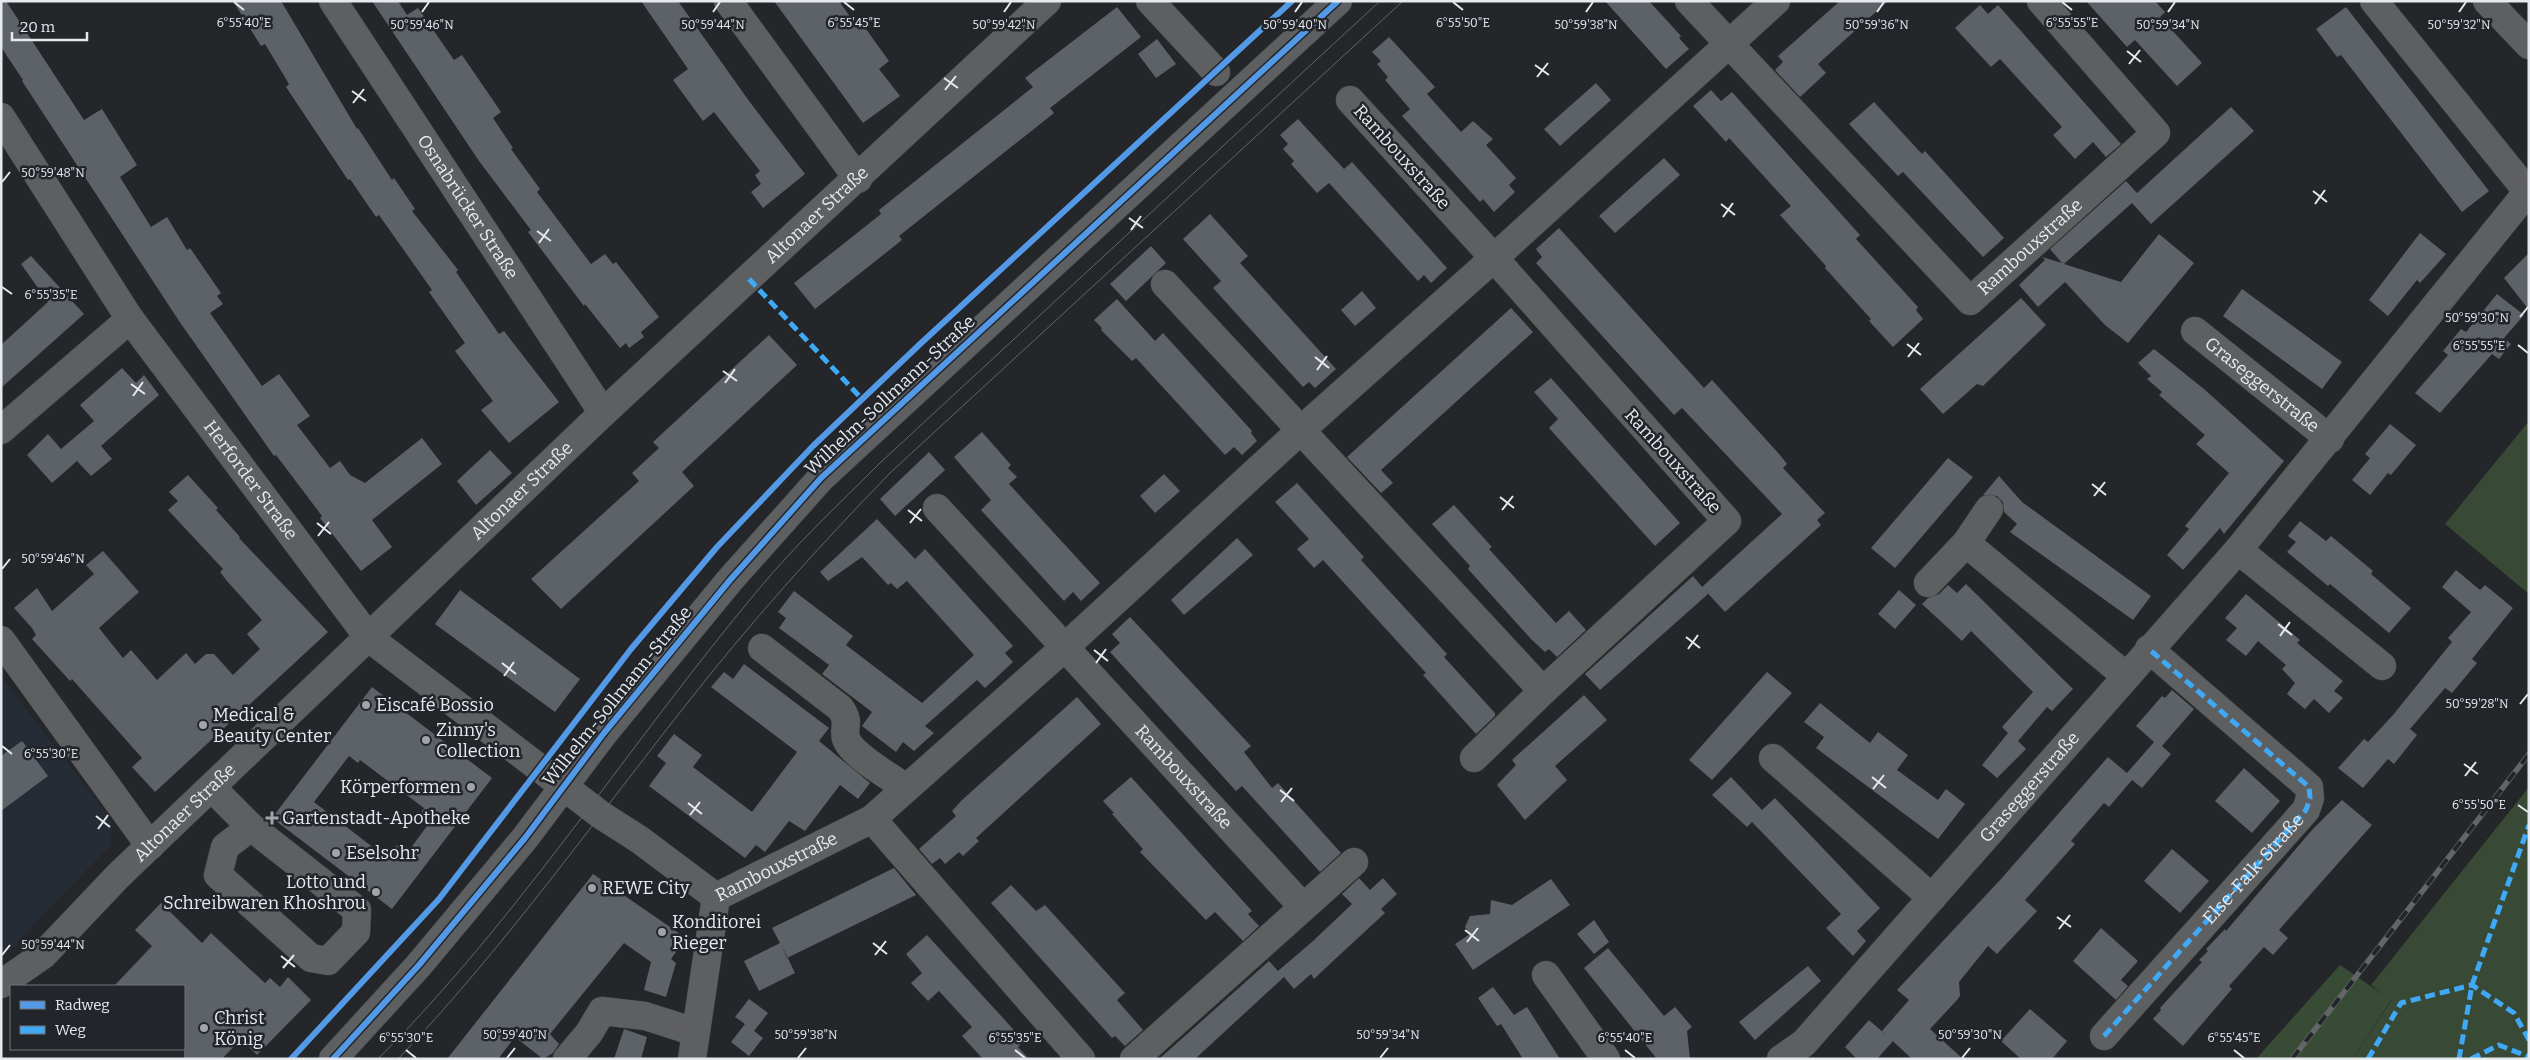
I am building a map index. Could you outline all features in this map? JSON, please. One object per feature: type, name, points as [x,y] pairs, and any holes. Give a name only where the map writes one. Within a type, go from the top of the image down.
[{"type":"street","name":"Osnabrücker Straße","points":[[333,1],[602,413]]},
{"type":"street","points":[[728,1],[858,179]]},
{"type":"street","name":"Altonaer Straße","points":[[1,984],[43,955],[150,846],[602,413],[858,179],[1047,1]]},
{"type":"street","points":[[1150,1],[1216,72]]},
{"type":"street","name":"Wilhelm-Sollmann-Straße","points":[[333,1059],[419,965],[525,838],[604,733],[730,580],[821,478],[1338,1]]},
{"type":"street","name":"Rambouxstraße","points":[[1689,1],[1728,45],[1970,301],[2156,133],[2041,1]]},
{"type":"street","name":"Rambouxstraße","points":[[565,786],[601,815],[640,840],[716,897],[872,819],[1064,648],[1300,431],[1494,258],[1776,1]]},
{"type":"street","points":[[2374,1],[2528,190]]},
{"type":"street","points":[[2487,1],[2529,45]]},
{"type":"street","name":"Rambouxstraße","points":[[1350,100],[1494,258],[1727,520],[1543,691],[1474,758]]},
{"type":"street","name":"Herforder Straße","points":[[1,117],[130,319],[368,638],[565,786]]},
{"type":"street","name":"Graseggerstraße","points":[[1781,1059],[1811,1051],[1932,898],[2238,550],[2330,439],[2528,190]]},
{"type":"street","points":[[1165,284],[1543,691]]},
{"type":"street","points":[[1,430],[130,319]]},
{"type":"street","name":"Graseggerstraße","points":[[2195,331],[2330,439]]},
{"type":"street","name":"Rambouxstraße","points":[[938,508],[1302,907]]},
{"type":"street","points":[[1928,583],[1966,543],[1989,509]]},
{"type":"street","points":[[1966,543],[2126,676]]},
{"type":"street","points":[[2238,550],[2382,666]]},
{"type":"street","points":[[1,640],[150,846]]},
{"type":"street","points":[[762,648],[840,708],[846,717],[846,739],[852,749],[906,788]]},
{"type":"street","name":"Else-Falk-Straße","points":[[2104,1036],[2306,810],[2310,798],[2309,787],[2149,650]]},
{"type":"street","points":[[1773,758],[1932,898]]},
{"type":"street","points":[[212,788],[251,827],[357,910],[356,932],[328,960],[311,958],[218,874],[225,847],[251,827]]},
{"type":"street","points":[[872,819],[1081,1059]]},
{"type":"street","points":[[1134,1059],[1354,862]]},
{"type":"street","points":[[692,1059],[716,897]]},
{"type":"street","points":[[1546,975],[1606,1059]]},
{"type":"street","points":[[567,1059],[589,1033],[602,1011],[645,1016],[695,1032]]},
{"type":"shaded area","points":[[1,676],[112,821],[111,845],[1,959]]},
{"type":"green space","points":[[2529,421],[2529,594],[2445,524]]},
{"type":"green space","points":[[2529,787],[2529,1059],[2352,1059],[2391,1001],[2371,985]]},
{"type":"green space","points":[[2340,965],[2391,1000],[2352,1059],[2256,1059]]},
{"type":"building","points":[[1,1],[6,1],[84,120],[102,109],[137,165],[120,177],[151,227],[167,217],[187,250],[190,248],[221,293],[217,296],[223,304],[210,313],[262,386],[279,374],[310,416],[297,425],[330,468],[340,461],[350,475],[365,483],[422,438],[442,464],[372,520],[392,547],[361,571],[320,518],[322,516],[276,455],[274,456],[179,321],[22,81],[1,47]]},
{"type":"building","points":[[233,1],[281,1],[357,129],[392,180],[394,178],[415,209],[412,211],[458,270],[456,272],[499,334],[504,331],[559,402],[509,443],[481,410],[493,401],[455,351],[465,343],[429,292],[432,290],[379,215],[376,217],[350,179],[348,180],[286,87],[289,84],[265,44],[261,46]]},
{"type":"building","points":[[372,1],[398,1],[407,15],[418,8],[454,60],[462,55],[501,112],[493,118],[513,148],[511,149],[540,189],[537,192],[591,264],[605,254],[613,264],[616,262],[659,317],[641,332],[644,337],[629,348],[626,343],[620,348],[585,304],[584,306],[528,232],[531,230],[479,161]]},
{"type":"building","points":[[641,1],[678,1],[749,101],[805,174],[763,208],[751,192],[761,184],[755,175],[760,171],[714,112],[703,121],[673,80],[688,69]]},
{"type":"building","points":[[774,1],[839,1],[853,21],[858,18],[889,61],[879,69],[900,96],[863,123]]},
{"type":"building","points":[[1605,1],[1649,1],[1681,36],[1679,38],[1689,49],[1666,69]]},
{"type":"building","points":[[1840,1],[1888,1],[1818,64],[1826,73],[1800,97],[1775,70],[1783,62],[1778,56]]},
{"type":"building","points":[[2086,1],[2155,1],[2165,12],[2160,17],[2202,63],[2177,86],[2135,40],[2127,47]]},
{"type":"building","points":[[1980,5],[1988,14],[1998,5],[2121,144],[2106,157],[2093,142],[2075,159],[2053,135],[2062,127],[2000,59],[1991,67],[1955,28]]},
{"type":"building","points":[[1117,7],[1141,37],[1050,108],[1054,113],[899,236],[902,240],[815,309],[794,283],[881,214],[879,210],[1033,87],[1025,78]]},
{"type":"building","points":[[2346,7],[2489,191],[2462,212],[2341,55],[2337,57],[2316,29]]},
{"type":"building","points":[[1389,37],[1435,87],[1427,94],[1461,132],[1473,121],[1493,139],[1486,145],[1516,178],[1509,185],[1515,192],[1494,212],[1483,199],[1480,202],[1402,116],[1410,109],[1385,80],[1388,77],[1377,64],[1381,61],[1372,52]]},
{"type":"building","points":[[1157,39],[1176,64],[1156,78],[1138,54]]},
{"type":"building","points":[[1596,83],[1611,100],[1560,146],[1544,129]]},
{"type":"building","points":[[1711,90],[1721,101],[1732,92],[1860,235],[1856,239],[1918,307],[1916,310],[1923,319],[1893,347],[1869,321],[1871,319],[1825,268],[1826,266],[1780,215],[1791,206],[1729,138],[1726,142],[1693,106]]},
{"type":"building","points":[[1874,102],[1922,154],[1925,151],[2004,238],[1983,257],[1903,172],[1898,176],[1849,124]]},
{"type":"building","points":[[2231,107],[2254,131],[2151,224],[2132,203],[2064,264],[2121,282],[2159,234],[2194,263],[2128,343],[2105,325],[2065,282],[2038,307],[2019,285],[2045,260],[2042,257],[2062,263],[2050,249],[2126,181],[2137,193]]},
{"type":"building","points":[[1298,119],[1344,169],[1352,162],[1447,268],[1431,283],[1424,275],[1418,281],[1329,183],[1317,193],[1291,164],[1294,161],[1283,149],[1288,144],[1280,135]]},
{"type":"building","points":[[1664,158],[1680,175],[1615,233],[1599,216]]},
{"type":"building","points":[[1210,214],[1248,256],[1240,263],[1336,369],[1315,388],[1309,382],[1303,387],[1213,288],[1221,281],[1183,239]]},
{"type":"building","points":[[1559,228],[1704,388],[1712,380],[1780,455],[1787,464],[1783,468],[1825,513],[1817,520],[1821,525],[1725,612],[1702,587],[1782,514],[1682,408],[1674,415],[1536,263],[1542,257],[1536,249]]},
{"type":"building","points":[[2420,233],[2446,254],[2420,283],[2417,280],[2388,316],[2369,300]]},
{"type":"building","points":[[1151,246],[1166,263],[1126,301],[1110,284]]},
{"type":"building","points":[[2529,253],[2529,310],[2504,278]]},
{"type":"building","points":[[31,256],[84,314],[1,388],[1,345],[48,302],[21,264]]},
{"type":"building","points":[[2242,289],[2342,362],[2322,389],[2223,316]]},
{"type":"building","points":[[1362,291],[1376,308],[1355,326],[1341,310]]},
{"type":"building","points":[[2497,294],[2524,315],[2504,338],[2511,344],[2499,359],[2492,354],[2440,413],[2415,393],[2448,355],[2443,351],[2461,329],[2466,332]]},
{"type":"building","points":[[2021,298],[2046,325],[1983,386],[1977,384],[1943,414],[1920,389]]},
{"type":"building","points":[[1117,299],[1155,341],[1163,333],[1252,431],[1251,433],[1257,441],[1242,455],[1234,447],[1225,455],[1136,358],[1132,361],[1101,330],[1102,328],[1094,320]]},
{"type":"building","points":[[1511,308],[1533,332],[1381,470],[1393,483],[1381,493],[1347,457]]},
{"type":"building","points":[[769,335],[797,365],[682,472],[694,486],[561,609],[531,579],[639,481],[632,473],[659,448],[653,442]]},
{"type":"building","points":[[2154,349],[2204,389],[2284,461],[2224,534],[2220,528],[2183,570],[2167,555],[2189,529],[2185,526],[2229,473],[2196,444],[2205,435],[2159,395],[2162,392],[2147,379],[2151,376],[2138,363]]},
{"type":"building","points":[[122,368],[136,383],[144,375],[159,395],[101,446],[112,459],[91,476],[77,461],[52,483],[27,455],[48,434],[61,449],[94,421],[80,405]]},
{"type":"building","points":[[1551,378],[1680,523],[1655,546],[1549,428],[1558,419],[1534,392]]},
{"type":"building","points":[[2390,424],[2416,445],[2391,475],[2388,473],[2370,495],[2352,480],[2370,458],[2365,454]]},
{"type":"building","points":[[982,432],[1011,465],[1008,468],[1017,477],[1009,484],[1100,583],[1081,601],[1073,592],[1064,601],[981,510],[991,500],[954,457]]},
{"type":"building","points":[[490,450],[512,473],[476,505],[457,481]]},
{"type":"building","points":[[929,452],[945,470],[895,516],[880,499]]},
{"type":"building","points":[[1948,458],[1973,477],[1895,568],[1871,548]]},
{"type":"building","points":[[1164,474],[1180,491],[1155,513],[1140,496]]},
{"type":"building","points":[[188,475],[218,508],[216,510],[239,538],[328,632],[155,792],[132,767],[142,758],[72,679],[70,681],[32,639],[36,635],[32,628],[14,608],[37,588],[52,611],[94,574],[86,565],[103,551],[139,592],[99,628],[123,658],[131,650],[157,680],[186,653],[195,664],[206,654],[214,654],[233,675],[260,649],[247,634],[262,620],[220,572],[223,569],[168,510],[178,501],[169,492]]},
{"type":"building","points":[[1999,476],[2022,502],[2151,596],[2133,620],[2010,532],[2017,524],[2004,512],[2003,502],[1997,496],[1983,495]]},
{"type":"building","points":[[1297,483],[1364,557],[1361,560],[1447,654],[1444,657],[1495,713],[1495,716],[1476,734],[1423,675],[1426,673],[1323,560],[1314,568],[1297,549],[1309,539],[1275,502]]},
{"type":"building","points":[[1454,505],[1492,547],[1489,549],[1556,623],[1569,611],[1586,630],[1557,657],[1549,649],[1545,652],[1531,639],[1468,569],[1470,566],[1432,524]]},
{"type":"building","points":[[877,519],[915,559],[925,549],[1013,646],[1005,653],[1013,662],[985,688],[977,680],[925,726],[934,733],[914,751],[903,742],[896,752],[862,726],[872,712],[822,674],[829,665],[779,628],[786,618],[778,612],[794,591],[853,636],[846,645],[922,703],[974,655],[907,581],[897,589],[891,583],[888,585],[862,557],[828,581],[820,572]]},
{"type":"building","points":[[2300,521],[2326,541],[2331,536],[2373,571],[2371,574],[2411,608],[2389,633],[2330,584],[2328,586],[2287,552],[2296,542],[2288,536]]},
{"type":"building","points":[[1237,538],[1253,555],[1184,615],[1171,600]]},
{"type":"building","points":[[2456,570],[2480,590],[2485,585],[2513,608],[2472,659],[2477,663],[2452,693],[2445,688],[2410,729],[2417,735],[2394,764],[2388,759],[2363,788],[2338,768],[2364,739],[2368,742],[2393,715],[2452,642],[2448,638],[2471,612],[2442,587]]},
{"type":"building","points":[[1693,576],[1708,594],[1600,690],[1585,674]]},
{"type":"building","points":[[1966,584],[2073,689],[2052,711],[2047,707],[2018,741],[2026,749],[1997,778],[1982,765],[2008,733],[2002,727],[2033,692],[1971,631],[1962,641],[1922,604],[1928,598],[1939,594],[1948,585],[1957,593]]},
{"type":"building","points":[[460,590],[580,679],[555,712],[435,624]]},
{"type":"building","points":[[1899,590],[1916,605],[1895,629],[1878,614]]},
{"type":"building","points":[[2246,594],[2300,640],[2297,643],[2343,681],[2334,691],[2343,698],[2329,713],[2314,699],[2305,709],[2287,694],[2295,683],[2282,669],[2286,665],[2258,641],[2246,656],[2226,640],[2237,628],[2225,618]]},
{"type":"building","points":[[1130,617],[1251,746],[1244,752],[1272,788],[1278,783],[1341,853],[1320,872],[1242,786],[1236,791],[1110,652],[1120,643],[1112,634]]},
{"type":"building","points":[[744,664],[829,728],[819,741],[870,783],[858,799],[840,785],[805,831],[789,821],[765,852],[756,845],[745,858],[649,786],[666,763],[657,756],[674,734],[702,755],[693,767],[752,812],[797,752],[711,687],[724,672],[733,679]]},
{"type":"building","points":[[1767,672],[1792,693],[1712,780],[1689,760]]},
{"type":"building","points":[[372,687],[492,778],[392,909],[272,818]],"holes":[[[349,756],[358,763],[360,760],[424,808],[420,814],[430,822],[407,853],[397,845],[387,858],[314,802]]]},
{"type":"building","points":[[2172,690],[2194,709],[2162,746],[2171,754],[2142,788],[2132,780],[2109,807],[2104,803],[2071,841],[2075,844],[2025,900],[2037,911],[1997,954],[1988,946],[1959,982],[1960,996],[1930,1029],[1963,1059],[1912,1059],[1882,1031],[1909,1000],[1897,990],[2001,879],[2108,757],[2127,773],[2154,742],[2136,726],[2162,696],[2165,698]]},
{"type":"building","points":[[1584,695],[1607,720],[1555,766],[1567,780],[1525,820],[1497,785],[1516,765],[1512,760]]},
{"type":"building","points":[[1077,697],[1101,724],[976,838],[979,841],[963,856],[959,852],[945,864],[940,858],[932,864],[919,849],[956,816],[952,811],[962,800]]},
{"type":"building","points":[[1820,703],[1870,743],[1878,732],[1908,755],[1897,770],[1938,800],[1946,789],[1965,804],[1938,839],[1816,748],[1824,737],[1804,722]]},
{"type":"building","points":[[22,741],[48,776],[1,811],[1,756]]},
{"type":"building","points":[[2244,768],[2280,801],[2252,833],[2215,801]]},
{"type":"building","points":[[1131,777],[1252,911],[1248,914],[1259,926],[1243,941],[1215,912],[1206,920],[1140,852],[1143,849],[1103,801]]},
{"type":"building","points":[[1731,777],[1762,810],[1775,798],[1880,908],[1857,931],[1866,941],[1853,956],[1826,928],[1841,914],[1752,822],[1747,827],[1712,795]]},
{"type":"building","points":[[2342,800],[2372,825],[2279,930],[2288,938],[2273,955],[2264,947],[2229,986],[2232,989],[2183,1046],[2153,1019],[2161,1010],[2160,1008],[2202,962],[2199,960],[2208,951],[2206,949],[2225,929],[2226,931],[2312,830]]},
{"type":"building","points":[[2172,849],[2209,881],[2180,913],[2144,881]]},
{"type":"building","points":[[894,868],[916,895],[788,958],[795,973],[759,991],[744,961],[780,943],[772,928]]},
{"type":"building","points":[[593,874],[686,938],[671,959],[676,963],[666,997],[644,990],[651,962],[624,943],[550,1034],[559,1044],[553,1053],[543,1059],[515,1037],[498,1059],[447,1059]]},
{"type":"building","points":[[1359,878],[1370,890],[1383,878],[1397,894],[1381,909],[1385,913],[1314,979],[1311,974],[1294,989],[1284,977],[1195,1059],[1159,1059],[1269,961],[1278,971],[1313,941],[1352,904],[1342,894]]},
{"type":"building","points":[[1551,879],[1570,905],[1473,970],[1455,944],[1470,934],[1465,927],[1470,916],[1490,914],[1491,900],[1512,905]]},
{"type":"building","points":[[1011,885],[1036,911],[1045,905],[1125,993],[1117,1000],[1143,1030],[1125,1046],[1115,1036],[1112,1038],[991,903]]},
{"type":"building","points":[[161,903],[202,943],[211,933],[265,983],[270,978],[280,987],[288,977],[311,1000],[257,1055],[241,1039],[222,1059],[184,1059],[185,985],[115,985],[152,946],[135,930]]},
{"type":"building","points":[[1594,920],[1609,942],[1594,954],[1577,934]]},
{"type":"building","points":[[2101,928],[2138,961],[2121,980],[2128,986],[2116,1000],[2073,961]]},
{"type":"building","points":[[927,935],[1024,1041],[1018,1047],[1029,1059],[983,1059],[962,1036],[972,1027],[939,991],[928,1001],[911,983],[922,973],[906,954]]},
{"type":"building","points":[[1608,948],[1664,1016],[1675,1007],[1692,1027],[1687,1031],[1690,1059],[1657,1059],[1584,968]]},
{"type":"building","points":[[1808,966],[1821,981],[1755,1040],[1739,1022]]},
{"type":"building","points":[[1493,987],[1514,1015],[1527,1007],[1560,1059],[1523,1059],[1501,1024],[1497,1026],[1478,998]]},
{"type":"building","points":[[749,999],[768,1013],[754,1031],[763,1038],[749,1056],[731,1042],[745,1024],[735,1017]]},
{"type":"building","points":[[2030,1009],[2067,1041],[2052,1059],[2021,1059],[2001,1041]]},
{"type":"building","points":[[1869,1020],[1893,1041],[1877,1059],[1857,1059],[1845,1047]]},
{"type":"building","points":[[624,1029],[647,1037],[641,1059],[614,1059]]},
{"type":"tram line","points":[[378,1059],[480,947],[573,829],[710,649],[772,573],[803,540],[881,462],[1380,1]]},
{"type":"tram line","points":[[398,1059],[474,974],[546,886],[734,645],[864,500],[891,472],[1403,1]]},
{"type":"railway","points":[[2292,1059],[2529,754]]},
{"type":"marked path","points":[[749,279],[862,399]]},
{"type":"marked path","points":[[2104,1036],[2306,810],[2310,798],[2309,787],[2149,649]]},
{"type":"marked path","points":[[2459,1059],[2472,985],[2529,825]]},
{"type":"marked path","points":[[2368,1059],[2401,1003],[2472,985],[2514,1013],[2529,1040]]},
{"type":"marked path","points":[[2471,1059],[2499,1045],[2529,1057]]},
{"type":"cycle path","points":[[291,1059],[439,899],[631,649],[717,547],[813,446],[919,345],[1292,1]]},
{"type":"cycle path","points":[[333,1059],[419,965],[525,838],[604,733],[730,580],[821,478],[1338,1]]},
{"type":"place","name":"Eiscafé Bossio","points":[[366,705]]},
{"type":"place","name":"Medical & Beauty Center","points":[[203,725]]},
{"type":"place","name":"Zinny's Collection","points":[[426,740]]},
{"type":"place","name":"Körperformen","points":[[471,787]]},
{"type":"place","name":"Gartenstadt-Apotheke","points":[[272,818]]},
{"type":"place","name":"Eselsohr","points":[[336,853]]},
{"type":"place","name":"REWE City","points":[[592,888]]},
{"type":"place","name":"Lotto und Schreibwaren Khoshrou","points":[[376,892]]},
{"type":"place","name":"Konditorei Rieger","points":[[662,932]]},
{"type":"place","name":"Christ König","points":[[204,1028]]}]
